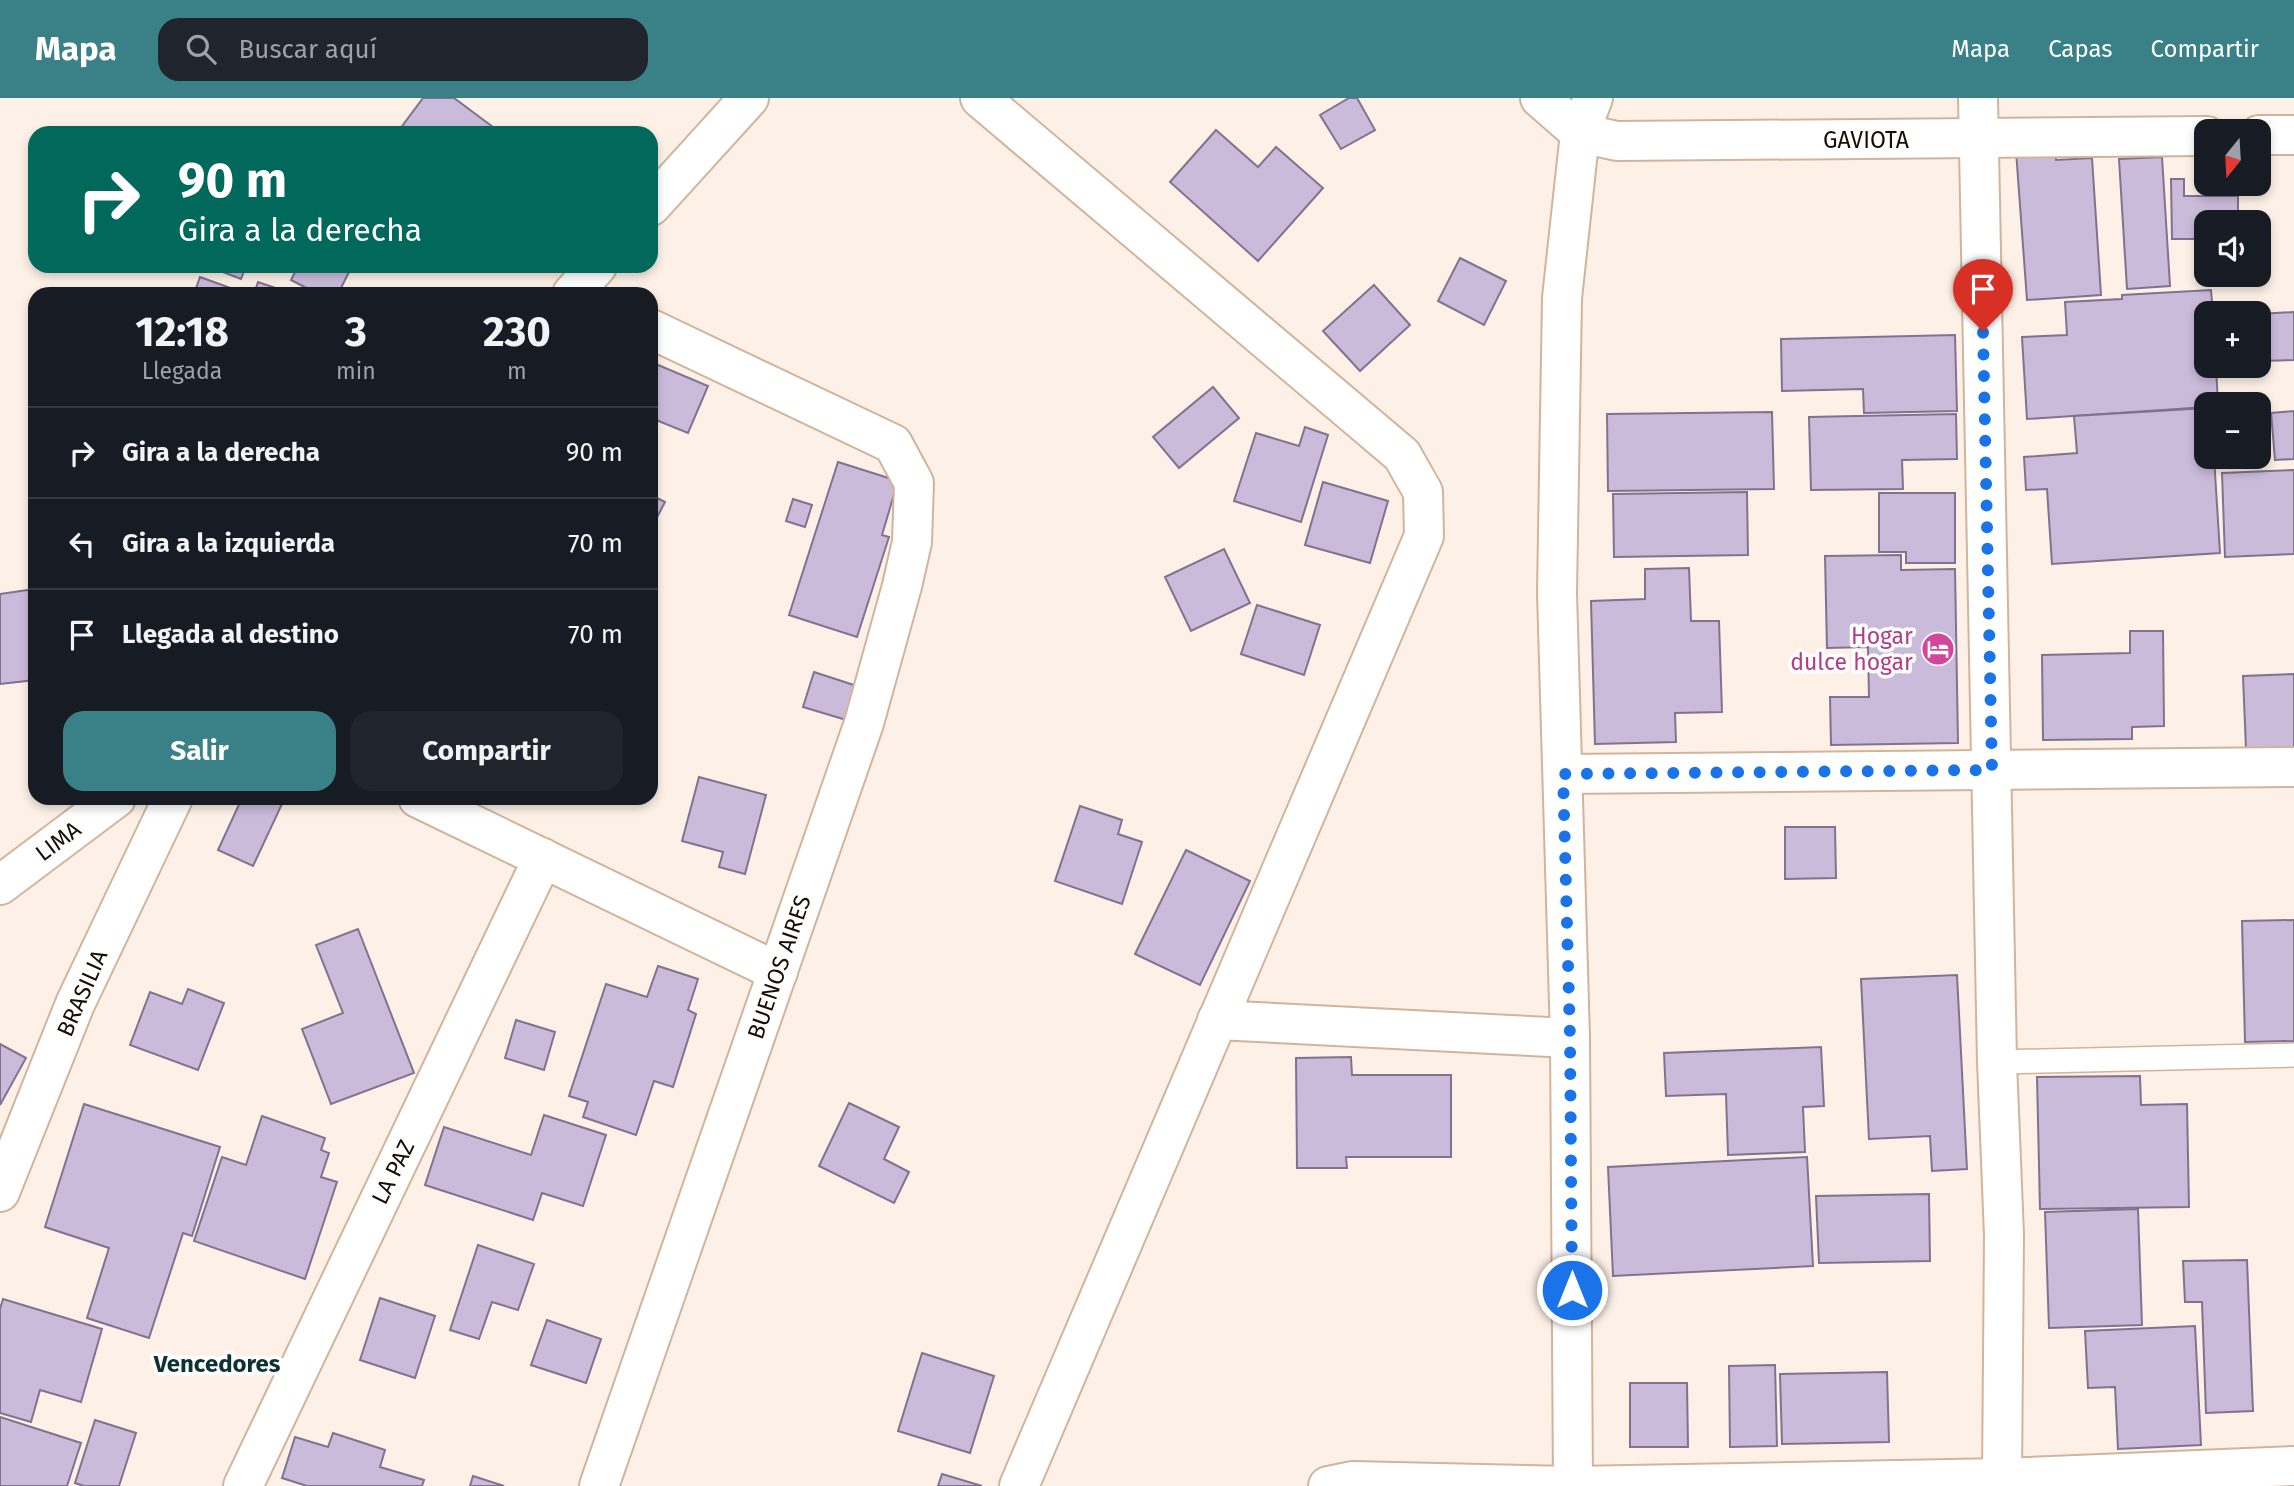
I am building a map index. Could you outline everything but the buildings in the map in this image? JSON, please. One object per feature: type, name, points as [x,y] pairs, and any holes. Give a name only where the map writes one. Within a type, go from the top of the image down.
[{"type":"street","points":[[658,198],[749,98]]},
{"type":"street","points":[[980,98],[1402,455],[1423,492],[1424,536],[1019,1486]]},
{"type":"street","points":[[1539,98],[1580,134]]},
{"type":"street","points":[[1573,1486],[1570,1038],[1557,593],[1562,298],[1580,134],[1593,98]]},
{"type":"street","points":[[1978,98],[1997,1062],[2004,1234],[2002,1478]]},
{"type":"street","name":"GAVIOTA","points":[[1580,134],[1617,141],[2194,136]]},
{"type":"street","points":[[2272,135],[2294,135]]},
{"type":"street","name":"BUENOS AIRES","points":[[599,1486],[864,723],[912,542],[914,483],[893,444],[658,332]]},
{"type":"street","points":[[1563,774],[2294,767]]},
{"type":"street","name":"LIMA","points":[[0,885],[107,805]]},
{"type":"street","name":"BRASILIA","points":[[0,1192],[75,1004],[170,805]]},
{"type":"street","points":[[433,805],[778,972]]},
{"type":"street","name":"LA PAZ","points":[[243,1486],[543,858]]},
{"type":"street","points":[[1217,1020],[1570,1038]]},
{"type":"street","points":[[1328,1486],[1352,1481],[1573,1486],[2002,1478],[2294,1466]]},
{"type":"lane","points":[[1997,1062],[2294,1055]]},
{"type":"place","name":"Hogar dulce hogar","points":[[1938,649]]},
{"type":"district","name":"Vencedores","points":[[217,1364]]},
{"type":"route","points":[[1572,1290],[1570,1038],[1563,774],[1992,770],[1983,331]]}]
